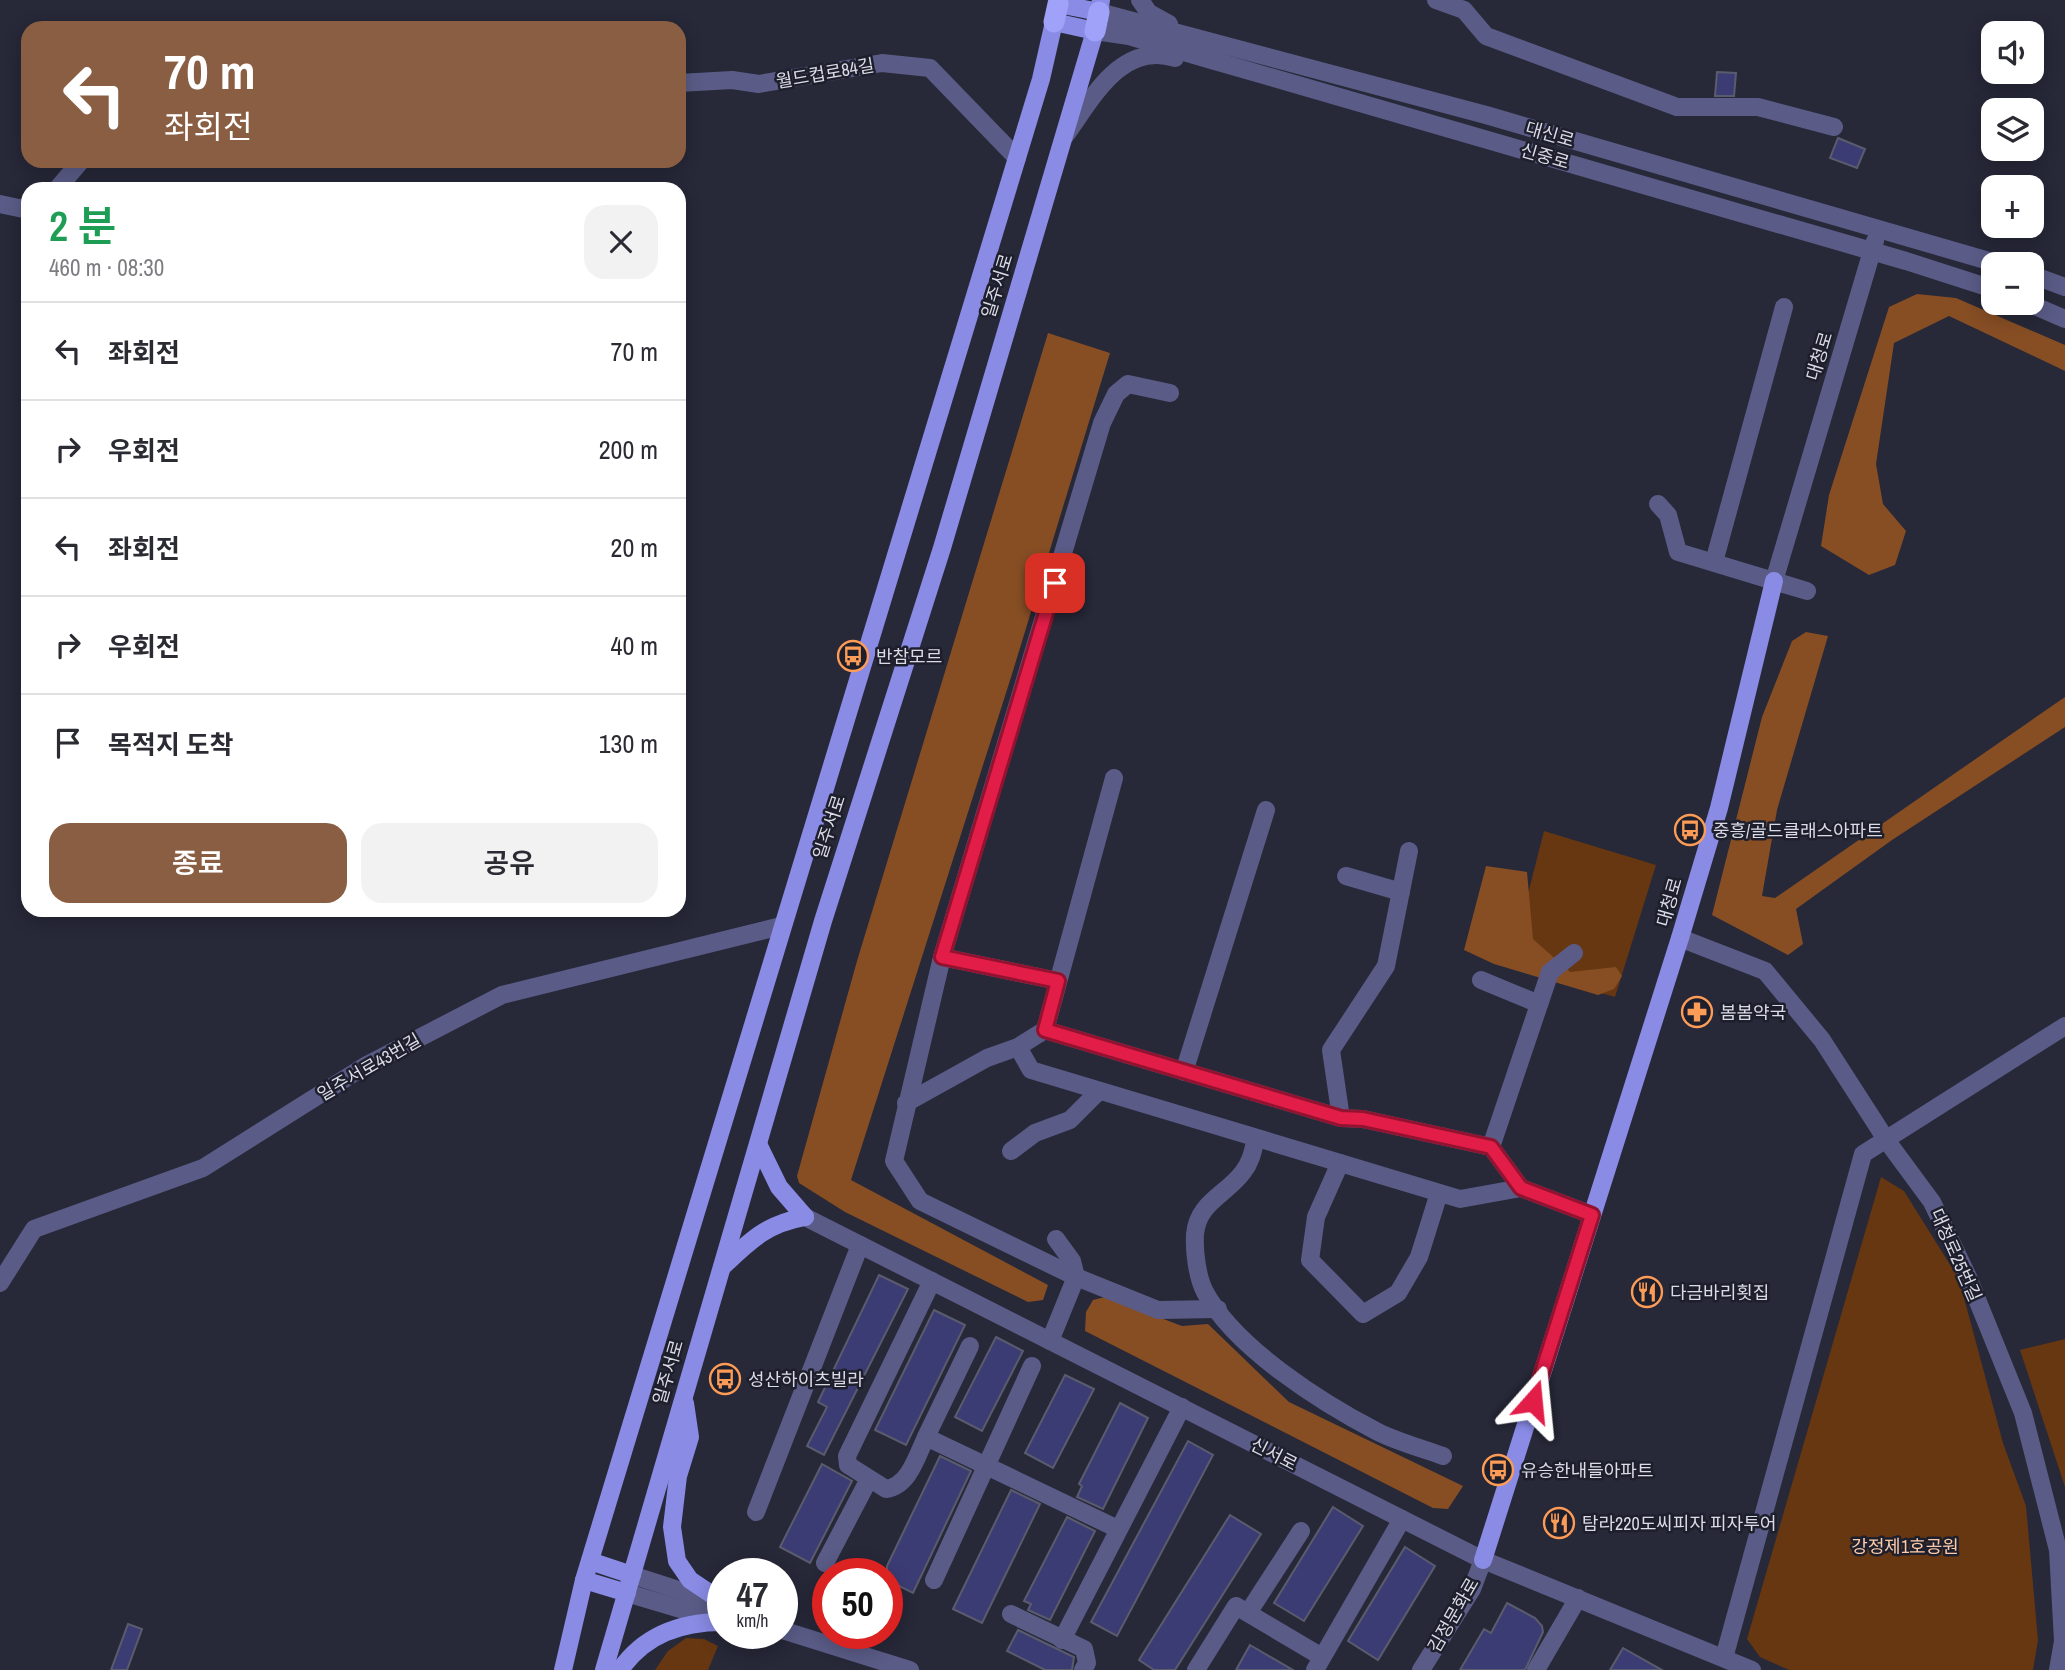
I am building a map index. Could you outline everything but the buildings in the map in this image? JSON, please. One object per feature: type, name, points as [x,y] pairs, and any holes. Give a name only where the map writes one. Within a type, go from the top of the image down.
[{"type":"main road","points":[[1057,9],[1098,14]]},
{"type":"main road","name":"일주서로","points":[[563,1670],[584,1580],[1017,158],[1057,9]]},
{"type":"main road","name":"일주서로","points":[[604,1670],[823,921],[942,548],[1065,136],[1098,14]]},
{"type":"main road","name":"대청로","points":[[1483,1560],[1680,938],[1718,808],[1774,581]]},
{"type":"main road","points":[[759,1146],[779,1187],[805,1217]]},
{"type":"main road","points":[[722,1267],[757,1234],[779,1222],[805,1217]]},
{"type":"main road","points":[[684,1398],[690,1437],[678,1476],[672,1527],[677,1561],[690,1580],[707,1592]]},
{"type":"main road","points":[[590,1561],[632,1575]]},
{"type":"main road","points":[[584,1580],[627,1593]]},
{"type":"main road","points":[[620,1670],[646,1643],[673,1627],[707,1624]]},
{"type":"street","points":[[1065,136],[1110,75],[1138,57],[1165,55],[1198,66],[1219,53],[1214,37],[1165,23],[1149,13],[1140,0]]},
{"type":"street","points":[[1436,0],[1464,10],[1486,36],[1676,107],[1758,107],[1834,127]]},
{"type":"street","name":"신중로","points":[[1098,14],[1129,36],[1219,53],[1981,285]]},
{"type":"street","name":"대신로","points":[[1219,53],[1486,115],[1981,258]]},
{"type":"street","name":"월드컵로84길","points":[[686,83],[732,80],[759,84],[882,63],[930,68],[1017,158]]},
{"type":"street","points":[[63,182],[75,168]]},
{"type":"street","points":[[0,204],[21,208]]},
{"type":"street","name":"대청로","points":[[1774,581],[1879,227]]},
{"type":"street","points":[[2044,279],[2065,287]]},
{"type":"street","points":[[1714,562],[1784,307]]},
{"type":"street","points":[[2044,310],[2065,319]]},
{"type":"street","points":[[1170,393],[1128,384],[1116,394],[1102,424],[942,957],[894,1161],[920,1201],[1076,1277],[1158,1310],[1218,1310]]},
{"type":"street","points":[[1658,504],[1668,515],[1678,551],[1807,591]]},
{"type":"street","points":[[906,1103],[987,1058],[1018,1047],[1045,1030],[1114,778]]},
{"type":"street","points":[[1184,1072],[1266,810]]},
{"type":"street","points":[[1341,1118],[1331,1050],[1386,966],[1409,851]]},
{"type":"street","points":[[1346,876],[1401,892]]},
{"type":"street","name":"일주서로43번길","points":[[0,1283],[34,1228],[203,1168],[365,1066],[502,995],[781,926]]},
{"type":"street","name":"대청로25번길","points":[[1680,938],[1765,971],[1822,1040],[1887,1141],[1932,1202],[1968,1276],[2022,1413],[2058,1550],[2063,1641],[2058,1670]]},
{"type":"street","points":[[1491,1147],[1550,972],[1574,953]]},
{"type":"street","points":[[942,957],[1058,981]]},
{"type":"street","points":[[1481,980],[1539,1004]]},
{"type":"street","points":[[1724,1658],[1863,1154],[2065,1026]]},
{"type":"street","points":[[1045,1030],[1341,1118],[1363,1119],[1491,1147],[1521,1188]]},
{"type":"street","points":[[1018,1047],[1031,1070],[1439,1193],[1460,1199],[1521,1188],[1592,1215]]},
{"type":"street","points":[[1011,1152],[1035,1133],[1070,1120],[1099,1091]]},
{"type":"street","points":[[1256,1138],[1246,1167],[1204,1207],[1195,1232],[1196,1253],[1204,1290],[1233,1329],[1307,1391],[1380,1433],[1443,1456]]},
{"type":"street","points":[[1340,1163],[1316,1217],[1310,1260],[1363,1314],[1398,1293],[1419,1257],[1439,1193]]},
{"type":"street","name":"신서로","points":[[805,1217],[1483,1560],[1752,1670]]},
{"type":"street","points":[[1050,1341],[1076,1277],[1072,1261],[1056,1239]]},
{"type":"street","points":[[756,1512],[860,1245]]},
{"type":"street","points":[[932,1281],[847,1456],[848,1465],[886,1489],[895,1488],[908,1474],[970,1346]]},
{"type":"street","points":[[934,1580],[1032,1366]]},
{"type":"street","points":[[1062,1640],[1182,1408]]},
{"type":"street","points":[[926,1437],[1118,1529]]},
{"type":"street","points":[[828,1558],[869,1479]]},
{"type":"street","points":[[1196,1670],[1236,1606],[1319,1664],[1402,1519]]},
{"type":"street","points":[[1248,1613],[1301,1531]]},
{"type":"street","name":"김정문화로","points":[[1421,1670],[1472,1589],[1483,1560]]},
{"type":"street","points":[[632,1575],[707,1598]]},
{"type":"street","points":[[627,1593],[707,1617]]},
{"type":"street","points":[[1536,1670],[1578,1598]]},
{"type":"street","points":[[1011,1614],[1084,1649],[1087,1663],[1083,1670]]},
{"type":"street","points":[[798,1635],[910,1670]]},
{"type":"green space","points":[[1544,831],[1656,865],[1615,997],[1509,968]]},
{"type":"green space","name":"강정제1호공원","points":[[1881,1177],[1904,1191],[1959,1279],[2003,1443],[2026,1506],[2038,1640],[2033,1670],[1789,1670],[1760,1657],[1747,1639]]},
{"type":"green space","points":[[2065,1339],[2065,1487],[2020,1350]]},
{"type":"green space","points":[[686,1638],[704,1639],[707,1640],[707,1649],[717,1649],[708,1670],[655,1670],[668,1651]]},
{"type":"shaded area","points":[[1917,294],[1956,298],[1981,309],[1981,315],[1995,315],[2065,345],[2065,371],[1949,316],[1894,343],[1876,464],[1883,504],[1906,531],[1895,565],[1869,575],[1821,546],[1829,495],[1889,307]]},
{"type":"shaded area","points":[[1048,333],[1110,353],[1012,674],[851,1180],[1048,1285],[1043,1300],[1028,1302],[845,1212],[799,1183],[797,1176],[857,961]]},
{"type":"shaded area","points":[[1806,632],[1828,636],[1777,810],[1762,896],[1775,898],[2065,697],[2065,727],[1892,840],[1796,909],[1803,944],[1788,955],[1712,915],[1762,717],[1792,641]]},
{"type":"shaded area","points":[[1486,866],[1527,872],[1533,939],[1570,972],[1616,967],[1622,976],[1614,989],[1598,995],[1494,964],[1464,950]]},
{"type":"shaded area","points":[[1105,1297],[1182,1326],[1208,1324],[1289,1402],[1463,1486],[1448,1509],[1433,1508],[1085,1331],[1086,1312],[1093,1300]]},
{"type":"place","name":"반참모르","points":[[853,656]]},
{"type":"place","name":"중흥/골드클래스아파트","points":[[1690,830]]},
{"type":"place","name":"봄봄약국","points":[[1697,1012]]},
{"type":"place","name":"다금바리횟집","points":[[1647,1292]]},
{"type":"place","name":"성산하이츠빌라","points":[[725,1379]]},
{"type":"place","name":"유승한내들아파트","points":[[1498,1470]]},
{"type":"place","name":"탐라220도씨피자 피자투어","points":[[1559,1523]]},
{"type":"route","points":[[1055,583],[942,957],[1058,981],[1045,1030],[1341,1118],[1363,1119],[1491,1147],[1521,1188],[1592,1215],[1533,1401]]}]
